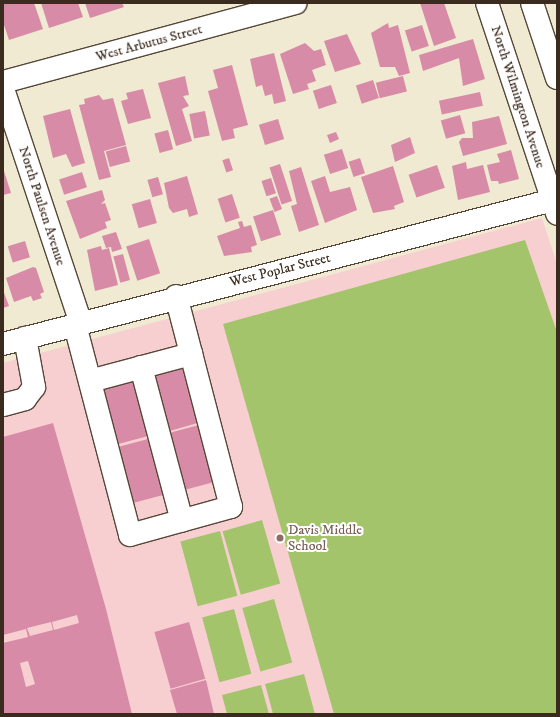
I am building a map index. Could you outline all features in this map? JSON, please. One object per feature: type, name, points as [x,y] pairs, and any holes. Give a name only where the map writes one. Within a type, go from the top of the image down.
[{"type":"street","name":"West Arbutus Street","points":[[3,82],[296,3]]},
{"type":"street","name":"North Wilmington Avenue","points":[[486,3],[555,204]]},
{"type":"street","points":[[532,3],[557,78]]},
{"type":"street","name":"North Paulsen Avenue","points":[[3,89],[78,324],[90,381],[130,535],[182,521]]},
{"type":"street","name":"West Poplar Street","points":[[3,344],[176,296],[555,204]]},
{"type":"street","points":[[141,367],[182,521],[231,507],[176,296]]},
{"type":"street","points":[[3,405],[25,399],[34,387],[25,338]]},
{"type":"street","points":[[90,381],[191,354]]},
{"type":"shaded area","name":"Davis Middle School","points":[[542,218],[557,264],[557,714],[3,714],[3,363]]},
{"type":"green space","points":[[525,240],[557,332],[557,714],[334,714],[223,324]]},
{"type":"green space","points":[[262,520],[280,583],[241,595],[223,531]]},
{"type":"green space","points":[[220,531],[237,596],[198,606],[180,542]]},
{"type":"green space","points":[[274,599],[292,662],[260,672],[242,608]]},
{"type":"green space","points":[[234,609],[251,674],[219,682],[202,618]]},
{"type":"green space","points":[[304,674],[315,714],[273,714],[265,684]]},
{"type":"green space","points":[[261,685],[269,714],[227,714],[222,695]]},
{"type":"building","points":[[3,3],[34,3],[43,29],[9,40],[3,22]]},
{"type":"building","points":[[41,3],[78,3],[83,17],[49,28]]},
{"type":"building","points":[[85,3],[122,3],[124,7],[90,18]]},
{"type":"building","points":[[420,3],[444,3],[456,38],[434,46]]},
{"type":"building","points":[[388,23],[389,28],[398,25],[410,73],[399,76],[395,67],[380,67],[371,33]]},
{"type":"building","points":[[422,25],[429,46],[412,51],[405,31]]},
{"type":"building","points":[[347,34],[361,64],[335,72],[324,41]]},
{"type":"building","points":[[473,39],[485,79],[463,86],[459,58],[423,71],[419,55]]},
{"type":"building","points":[[305,43],[314,51],[321,49],[326,65],[312,70],[316,81],[307,84],[309,89],[293,94],[280,54]]},
{"type":"building","points":[[274,53],[286,101],[274,104],[272,94],[265,96],[262,85],[256,87],[250,59]]},
{"type":"building","points":[[232,65],[248,125],[233,129],[235,138],[222,141],[208,91],[218,88],[213,70]]},
{"type":"building","points":[[185,76],[189,95],[183,96],[189,106],[182,109],[192,141],[176,146],[158,83]]},
{"type":"building","points":[[403,76],[407,92],[380,98],[376,83]]},
{"type":"building","points":[[373,80],[379,98],[362,104],[356,86]]},
{"type":"building","points":[[331,85],[337,103],[319,109],[313,91]]},
{"type":"building","points":[[143,89],[151,118],[128,124],[121,101],[128,99],[126,93]]},
{"type":"building","points":[[480,92],[483,106],[442,114],[439,101]]},
{"type":"building","points":[[99,95],[103,100],[113,98],[126,145],[104,151],[111,177],[99,180],[79,105],[85,104],[84,99]]},
{"type":"building","points":[[70,109],[85,163],[72,167],[66,154],[53,158],[43,116]]},
{"type":"building","points":[[205,111],[210,136],[194,139],[189,114]]},
{"type":"building","points":[[460,115],[465,133],[446,139],[441,121]]},
{"type":"building","points":[[499,116],[507,144],[463,156],[459,142],[462,138],[473,138],[472,122]]},
{"type":"building","points":[[278,119],[284,139],[265,145],[259,125]]},
{"type":"building","points":[[168,130],[173,149],[160,153],[154,134]]},
{"type":"building","points":[[336,132],[339,139],[330,143],[327,135]]},
{"type":"building","points":[[410,137],[415,153],[395,162],[391,145]]},
{"type":"building","points":[[126,146],[130,161],[110,167],[106,151]]},
{"type":"building","points":[[342,149],[348,168],[330,174],[324,155]]},
{"type":"building","points":[[511,150],[519,179],[499,184],[498,181],[491,181],[487,165],[500,162],[497,154]]},
{"type":"building","points":[[229,158],[233,170],[226,173],[222,160]]},
{"type":"building","points":[[360,158],[365,173],[354,177],[349,162]]},
{"type":"building","points":[[466,162],[467,169],[483,165],[490,192],[458,200],[452,166]]},
{"type":"building","points":[[280,164],[292,201],[282,204],[270,167]]},
{"type":"building","points":[[437,165],[445,188],[416,197],[409,175]]},
{"type":"building","points":[[393,166],[404,202],[394,206],[395,209],[373,213],[361,177]]},
{"type":"building","points":[[301,167],[319,225],[299,232],[291,206],[297,204],[289,171]]},
{"type":"building","points":[[3,168],[11,193],[3,195]]},
{"type":"building","points":[[82,172],[87,187],[64,195],[59,179]]},
{"type":"building","points":[[187,176],[198,214],[189,217],[187,209],[173,213],[169,208],[164,183]]},
{"type":"building","points":[[325,176],[330,192],[350,187],[357,210],[325,223],[311,181]]},
{"type":"building","points":[[158,177],[163,194],[152,197],[147,180]]},
{"type":"building","points":[[271,178],[276,193],[266,196],[261,181]]},
{"type":"building","points":[[102,190],[105,200],[101,204],[105,203],[111,220],[105,222],[107,228],[80,239],[66,201]]},
{"type":"building","points":[[232,194],[240,218],[225,222],[218,199]]},
{"type":"building","points":[[277,196],[282,209],[275,212],[270,199]]},
{"type":"building","points":[[150,199],[157,223],[139,228],[132,204]]},
{"type":"building","points":[[273,210],[281,235],[261,241],[253,216]]},
{"type":"building","points":[[242,221],[244,227],[251,225],[257,245],[251,247],[252,252],[224,256],[217,236],[240,228],[238,222]]},
{"type":"building","points":[[116,232],[122,249],[112,252],[111,247],[106,248],[102,236]]},
{"type":"building","points":[[149,239],[160,273],[137,281],[126,246]]},
{"type":"building","points":[[25,241],[30,257],[13,263],[8,246]]},
{"type":"building","points":[[101,246],[102,250],[109,248],[118,285],[95,291],[87,250]]},
{"type":"building","points":[[123,254],[130,280],[120,283],[113,257]]},
{"type":"building","points":[[33,267],[36,268],[44,292],[40,294],[42,298],[33,301],[31,296],[14,302],[6,278]]},
{"type":"building","points":[[3,290],[9,306],[3,308]]},
{"type":"building","points":[[182,366],[198,423],[164,433],[147,376]]},
{"type":"building","points":[[133,379],[148,436],[113,446],[97,389]]},
{"type":"building","points":[[53,423],[106,609],[132,714],[3,714],[3,643],[28,637],[26,629],[3,635],[3,437]],"holes":[[[77,615],[79,623],[54,630],[52,622]],[[51,622],[53,630],[30,636],[27,628]],[[28,661],[35,684],[26,687],[20,663]]]},
{"type":"building","points":[[199,425],[214,482],[179,492],[163,435]]},
{"type":"building","points":[[148,439],[163,495],[128,504],[113,448]]},
{"type":"building","points":[[189,622],[205,679],[171,689],[154,632]]},
{"type":"building","points":[[206,680],[214,714],[177,714],[170,690]]},
{"type":"place","name":"Davis Middle School","points":[[280,538]]}]
